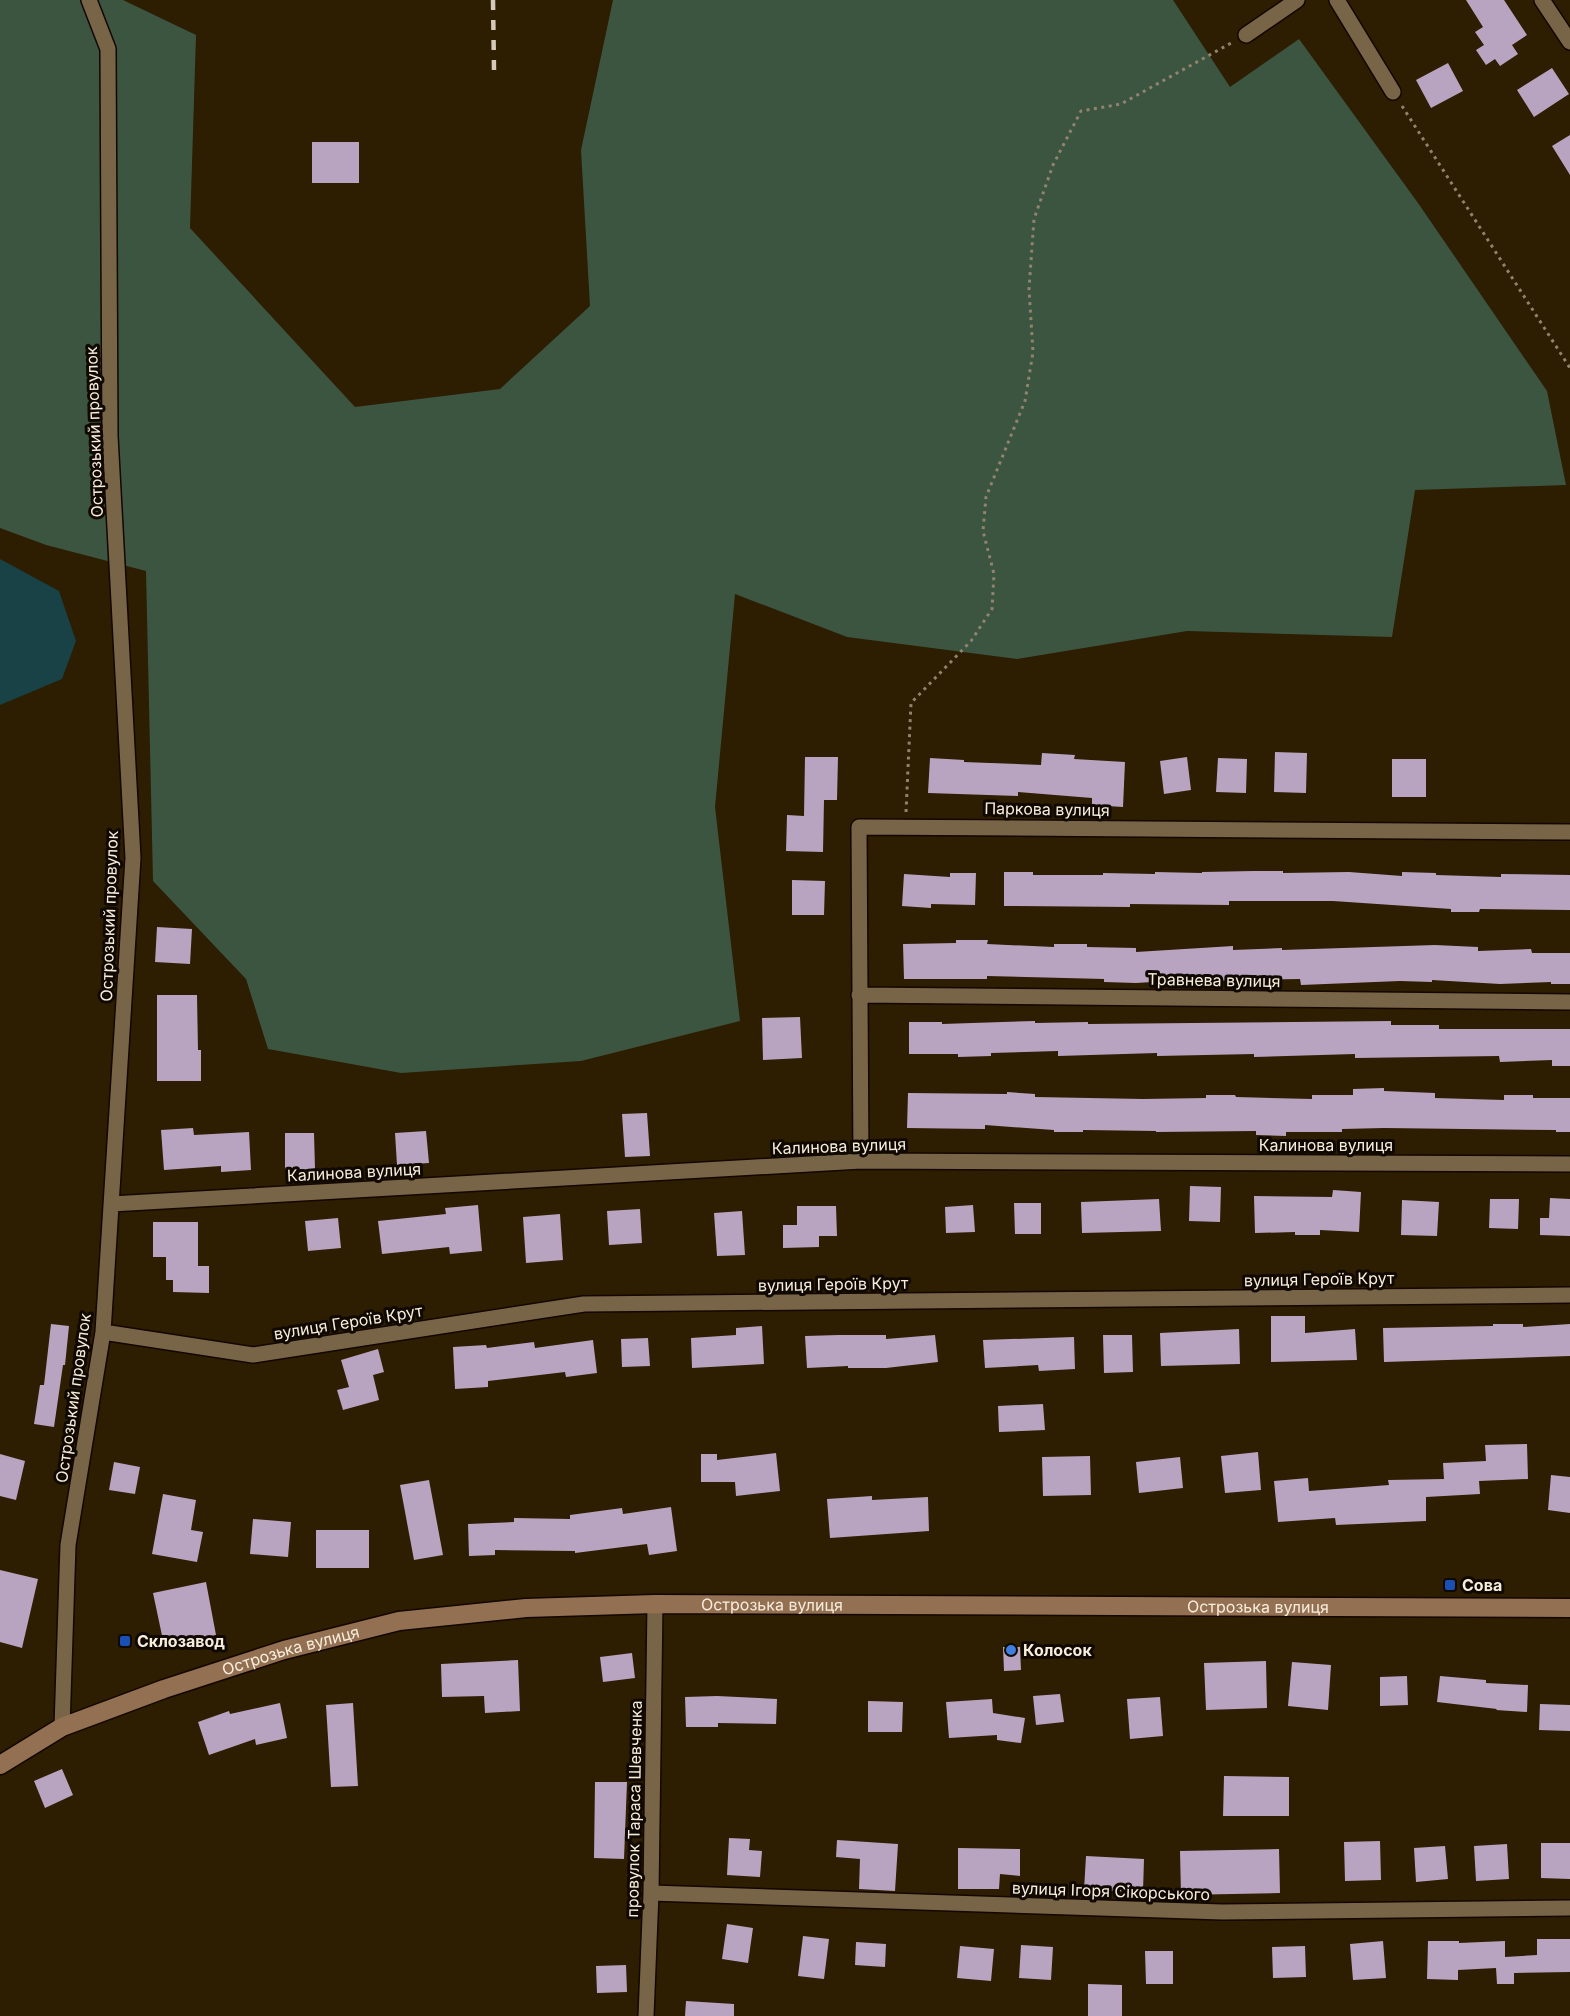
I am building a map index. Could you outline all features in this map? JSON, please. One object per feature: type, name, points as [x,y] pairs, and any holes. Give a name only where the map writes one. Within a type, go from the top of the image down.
[{"type":"main road","name":"Острозька вулиця","points":[[0,1765],[62,1727],[164,1689],[284,1650],[399,1621],[526,1608],[655,1604],[1570,1608]]},
{"type":"street","name":"Острозький провулок","points":[[62,1727],[68,1545],[103,1332],[133,858],[110,436],[108,49],[88,0]]},
{"type":"street","points":[[1246,35],[1297,0]]},
{"type":"street","points":[[1337,0],[1393,92]]},
{"type":"street","points":[[1542,0],[1570,42]]},
{"type":"street","name":"Паркова вулиця","points":[[861,1161],[858,827],[1570,832]]},
{"type":"street","name":"Травнева вулиця","points":[[859,995],[1570,1002]]},
{"type":"street","name":"Калинова вулиця","points":[[111,1204],[861,1161],[1570,1164]]},
{"type":"street","name":"вулиця Героїв Крут","points":[[103,1332],[253,1355],[584,1304],[1570,1295]]},
{"type":"street","name":"провулок Тараса Шевченка","points":[[646,2016],[651,1893],[655,1604]]},
{"type":"street","name":"вулиця Ігоря Сікорського","points":[[651,1893],[1222,1912],[1570,1908]]},
{"type":"path","points":[[906,826],[911,703],[970,641],[992,609],[994,574],[983,531],[987,497],[1025,401],[1033,352],[1029,289],[1034,219],[1053,165],[1081,111],[1121,104],[1246,35]]},
{"type":"path","points":[[1393,92],[1570,368]]},
{"type":"green space","points":[[0,0],[123,0],[196,35],[190,228],[355,407],[500,389],[590,306],[581,150],[613,0],[1173,0],[1230,87],[1299,39],[1418,203],[1547,391],[1566,485],[1415,490],[1392,637],[1187,631],[1017,659],[847,637],[735,594],[715,807],[740,1021],[581,1061],[401,1073],[268,1049],[246,979],[153,881],[146,571],[46,545],[0,528]]},
{"type":"water","points":[[0,559],[59,591],[76,641],[62,679],[0,705]]},
{"type":"building","points":[[1466,0],[1504,0],[1527,35],[1512,45],[1518,54],[1500,66],[1495,59],[1486,65],[1476,50],[1484,45],[1475,32],[1483,27]]},
{"type":"building","points":[[1448,63],[1463,91],[1431,108],[1416,80]]},
{"type":"building","points":[[1552,68],[1569,94],[1534,117],[1517,90]]},
{"type":"building","points":[[1570,135],[1570,175],[1552,146]]},
{"type":"building","points":[[312,142],[359,142],[359,183],[312,183]]},
{"type":"building","points":[[1275,752],[1307,753],[1306,793],[1274,792]]},
{"type":"building","points":[[1042,753],[1075,755],[1074,759],[1125,762],[1123,807],[1092,805],[1092,798],[1018,792],[1018,796],[928,793],[930,758],[964,760],[964,762],[1041,765]]},
{"type":"building","points":[[805,757],[838,757],[837,800],[824,800],[823,852],[786,851],[787,815],[804,816]]},
{"type":"building","points":[[1187,757],[1191,790],[1164,794],[1160,761]]},
{"type":"building","points":[[1218,758],[1247,759],[1246,793],[1216,792]]},
{"type":"building","points":[[1392,759],[1426,759],[1426,797],[1392,797]]},
{"type":"building","points":[[1283,871],[1283,873],[1349,872],[1402,876],[1402,872],[1501,877],[1501,874],[1570,875],[1570,910],[1480,909],[1479,912],[1451,912],[1451,909],[1333,901],[1229,901],[1229,905],[1130,904],[1130,907],[1004,906],[1004,872],[1033,872],[1033,875],[1103,875],[1103,873]]},
{"type":"building","points":[[950,873],[976,873],[975,905],[931,904],[931,908],[902,906],[904,874],[950,877]]},
{"type":"building","points":[[792,880],[825,881],[824,915],[792,915]]},
{"type":"building","points":[[157,927],[192,929],[190,964],[155,962]]},
{"type":"building","points":[[956,940],[988,940],[987,944],[1054,947],[1054,944],[1087,944],[1087,947],[1136,948],[1136,952],[1233,946],[1233,950],[1435,945],[1478,947],[1478,951],[1531,949],[1532,953],[1570,953],[1570,984],[1551,984],[1551,982],[1500,984],[1432,980],[1432,982],[1301,985],[1300,979],[1202,981],[1202,979],[1136,983],[1104,982],[1104,979],[987,976],[987,979],[904,979],[903,944],[956,943]]},
{"type":"building","points":[[157,995],[197,995],[201,1081],[157,1081]]},
{"type":"building","points":[[800,1017],[802,1058],[763,1060],[762,1018]]},
{"type":"building","points":[[1035,1021],[1035,1023],[1088,1022],[1088,1024],[1391,1021],[1391,1025],[1439,1025],[1439,1029],[1570,1029],[1570,1066],[1552,1066],[1552,1060],[1500,1062],[1499,1056],[1355,1058],[1355,1054],[1254,1057],[1254,1054],[1157,1056],[1157,1053],[1058,1056],[1058,1051],[991,1053],[991,1056],[958,1057],[958,1054],[909,1054],[909,1022],[942,1022],[942,1024]]},
{"type":"building","points":[[1384,1088],[1384,1091],[1435,1093],[1435,1098],[1504,1100],[1504,1095],[1533,1095],[1533,1098],[1570,1098],[1570,1132],[1384,1128],[1342,1129],[1342,1132],[1286,1132],[1286,1136],[1256,1135],[1256,1131],[1083,1130],[1083,1132],[1054,1132],[1054,1130],[985,1125],[985,1129],[907,1128],[908,1093],[1007,1094],[1007,1092],[1035,1094],[1035,1097],[1143,1099],[1235,1095],[1236,1097],[1312,1099],[1312,1095],[1353,1095],[1353,1089]]},
{"type":"building","points":[[647,1113],[650,1156],[625,1157],[622,1114]]},
{"type":"building","points":[[193,1128],[194,1135],[249,1132],[251,1170],[221,1172],[221,1166],[164,1170],[161,1130]]},
{"type":"building","points":[[426,1131],[429,1163],[397,1165],[395,1133]]},
{"type":"building","points":[[285,1133],[314,1133],[315,1169],[285,1170]]},
{"type":"building","points":[[1190,1186],[1221,1187],[1220,1222],[1189,1221]]},
{"type":"building","points":[[1333,1190],[1361,1192],[1359,1232],[1320,1230],[1320,1235],[1295,1235],[1295,1232],[1255,1233],[1254,1196],[1332,1197]]},
{"type":"building","points":[[1550,1198],[1570,1199],[1570,1236],[1540,1235],[1540,1218],[1549,1218]]},
{"type":"building","points":[[1159,1199],[1161,1231],[1082,1233],[1081,1202]]},
{"type":"building","points":[[1490,1199],[1519,1199],[1518,1229],[1489,1228]]},
{"type":"building","points":[[1402,1200],[1439,1202],[1437,1236],[1401,1235]]},
{"type":"building","points":[[1014,1203],[1041,1203],[1041,1234],[1015,1234]]},
{"type":"building","points":[[478,1205],[482,1251],[450,1254],[449,1247],[382,1254],[378,1221],[446,1214],[445,1208]]},
{"type":"building","points":[[973,1205],[975,1232],[946,1233],[945,1207]]},
{"type":"building","points":[[797,1206],[836,1206],[837,1236],[819,1236],[819,1247],[783,1248],[783,1225],[797,1225]]},
{"type":"building","points":[[640,1209],[642,1243],[609,1245],[607,1211]]},
{"type":"building","points":[[742,1211],[745,1255],[717,1256],[714,1213]]},
{"type":"building","points":[[560,1214],[563,1260],[526,1263],[523,1217]]},
{"type":"building","points":[[338,1218],[341,1248],[308,1251],[305,1221]]},
{"type":"building","points":[[153,1222],[198,1222],[198,1266],[209,1266],[209,1293],[173,1292],[173,1280],[166,1280],[166,1257],[153,1257]]},
{"type":"building","points":[[1271,1316],[1305,1316],[1305,1333],[1355,1329],[1357,1360],[1271,1362]]},
{"type":"building","points":[[51,1324],[69,1326],[54,1427],[34,1424],[40,1385],[44,1385]]},
{"type":"building","points":[[1493,1324],[1523,1324],[1523,1327],[1570,1324],[1570,1356],[1384,1362],[1383,1328],[1493,1326]]},
{"type":"building","points":[[762,1326],[764,1364],[692,1368],[691,1338],[736,1335],[736,1328]]},
{"type":"building","points":[[1239,1329],[1240,1364],[1161,1366],[1160,1333]]},
{"type":"building","points":[[886,1335],[886,1339],[935,1335],[938,1362],[886,1368],[848,1368],[848,1366],[807,1368],[805,1336]]},
{"type":"building","points":[[1103,1335],[1132,1335],[1133,1372],[1104,1373]]},
{"type":"building","points":[[1074,1337],[1075,1369],[1039,1371],[1038,1365],[985,1368],[983,1340]]},
{"type":"building","points":[[648,1338],[650,1366],[622,1367],[621,1339]]},
{"type":"building","points":[[593,1340],[597,1373],[566,1377],[565,1372],[488,1381],[488,1387],[455,1389],[453,1347],[486,1345],[487,1348],[534,1342],[535,1348]]},
{"type":"building","points":[[378,1349],[384,1372],[373,1375],[379,1400],[343,1410],[337,1390],[349,1387],[341,1360]]},
{"type":"building","points":[[1043,1404],[1045,1430],[999,1432],[998,1406]]},
{"type":"building","points":[[1527,1444],[1528,1479],[1479,1481],[1480,1494],[1426,1497],[1426,1521],[1336,1525],[1335,1518],[1278,1522],[1274,1481],[1308,1478],[1309,1491],[1389,1485],[1388,1480],[1444,1479],[1443,1463],[1486,1461],[1485,1445]]},
{"type":"building","points":[[1258,1452],[1261,1490],[1225,1493],[1221,1456]]},
{"type":"building","points":[[776,1453],[780,1491],[736,1496],[735,1482],[701,1482],[701,1454],[717,1454],[717,1460]]},
{"type":"building","points":[[0,1454],[25,1461],[16,1500],[0,1496]]},
{"type":"building","points":[[1090,1456],[1091,1495],[1043,1496],[1042,1457]]},
{"type":"building","points":[[1180,1457],[1183,1488],[1139,1493],[1136,1462]]},
{"type":"building","points":[[114,1462],[140,1467],[135,1494],[109,1490]]},
{"type":"building","points":[[1551,1475],[1570,1477],[1570,1513],[1548,1510]]},
{"type":"building","points":[[429,1480],[443,1555],[414,1560],[400,1485]]},
{"type":"building","points":[[163,1494],[196,1500],[191,1530],[203,1532],[197,1562],[152,1554]]},
{"type":"building","points":[[872,1496],[872,1500],[928,1497],[929,1531],[830,1538],[827,1499]]},
{"type":"building","points":[[671,1507],[677,1551],[649,1555],[647,1544],[575,1553],[575,1551],[495,1550],[495,1555],[469,1556],[468,1524],[514,1522],[514,1518],[570,1519],[570,1515],[622,1508],[623,1514]]},
{"type":"building","points":[[253,1519],[291,1522],[288,1557],[250,1554]]},
{"type":"building","points":[[316,1530],[369,1530],[369,1568],[316,1568]]},
{"type":"building","points":[[0,1570],[38,1579],[22,1648],[0,1642]]},
{"type":"building","points":[[206,1582],[216,1635],[164,1645],[153,1593]]},
{"type":"building","points":[[1003,1647],[1020,1647],[1021,1670],[1004,1671]]},
{"type":"building","points":[[632,1653],[635,1678],[603,1682],[600,1657]]},
{"type":"building","points":[[518,1660],[520,1711],[485,1713],[484,1696],[442,1697],[441,1664]]},
{"type":"building","points":[[1266,1661],[1267,1708],[1206,1710],[1204,1663]]},
{"type":"building","points":[[1292,1662],[1331,1665],[1328,1710],[1288,1706]]},
{"type":"building","points":[[1407,1676],[1408,1705],[1380,1706],[1380,1677]]},
{"type":"building","points":[[1440,1676],[1486,1680],[1486,1683],[1528,1685],[1527,1712],[1437,1702]]},
{"type":"building","points":[[1060,1694],[1064,1722],[1036,1725],[1033,1696]]},
{"type":"building","points":[[685,1697],[777,1699],[776,1724],[718,1723],[718,1727],[686,1727]]},
{"type":"building","points":[[1160,1697],[1163,1736],[1130,1739],[1127,1699]]},
{"type":"building","points":[[992,1699],[993,1713],[1025,1718],[1021,1743],[997,1740],[997,1735],[949,1738],[946,1702]]},
{"type":"building","points":[[868,1701],[903,1702],[902,1732],[868,1732]]},
{"type":"building","points":[[280,1703],[287,1738],[256,1745],[255,1739],[209,1755],[198,1722],[229,1711],[230,1714]]},
{"type":"building","points":[[353,1703],[358,1786],[331,1787],[326,1705]]},
{"type":"building","points":[[1540,1704],[1570,1705],[1570,1731],[1539,1730]]},
{"type":"building","points":[[62,1769],[73,1795],[45,1808],[34,1781]]},
{"type":"building","points":[[1224,1776],[1289,1777],[1289,1816],[1223,1816]]},
{"type":"building","points":[[595,1782],[627,1782],[624,1859],[594,1858]]},
{"type":"building","points":[[729,1838],[750,1839],[749,1850],[762,1851],[760,1877],[727,1875]]},
{"type":"building","points":[[837,1840],[898,1844],[895,1891],[859,1889],[860,1859],[836,1857]]},
{"type":"building","points":[[1380,1841],[1381,1880],[1345,1881],[1344,1842]]},
{"type":"building","points":[[1541,1843],[1570,1843],[1570,1879],[1541,1878]]},
{"type":"building","points":[[1507,1844],[1509,1879],[1476,1881],[1474,1846]]},
{"type":"building","points":[[1445,1846],[1448,1879],[1416,1882],[1414,1848]]},
{"type":"building","points":[[958,1848],[1020,1849],[1020,1876],[1000,1874],[999,1889],[958,1889]]},
{"type":"building","points":[[1279,1849],[1280,1893],[1181,1895],[1180,1851]]},
{"type":"building","points":[[1086,1856],[1144,1859],[1143,1892],[1084,1890]]},
{"type":"building","points":[[727,1924],[753,1928],[748,1963],[722,1959]]},
{"type":"building","points":[[803,1936],[829,1939],[824,1979],[798,1976]]},
{"type":"building","points":[[1537,1939],[1570,1939],[1570,1972],[1514,1973],[1514,1984],[1497,1984],[1496,1968],[1458,1970],[1458,1980],[1427,1979],[1428,1941],[1459,1941],[1459,1943],[1505,1941],[1505,1957],[1537,1955]]},
{"type":"building","points":[[1383,1941],[1386,1978],[1353,1980],[1350,1944]]},
{"type":"building","points":[[856,1942],[886,1944],[885,1967],[855,1965]]},
{"type":"building","points":[[1021,1945],[1053,1947],[1051,1980],[1019,1978]]},
{"type":"building","points":[[960,1946],[994,1949],[991,1981],[957,1978]]},
{"type":"building","points":[[1305,1946],[1306,1977],[1273,1978],[1272,1947]]},
{"type":"building","points":[[1145,1951],[1173,1951],[1173,1984],[1146,1984]]},
{"type":"building","points":[[626,1965],[627,1992],[597,1993],[596,1966]]},
{"type":"building","points":[[1088,1984],[1122,1985],[1122,2016],[1088,2016]]},
{"type":"building","points":[[686,2001],[734,2004],[734,2016],[685,2016]]},
{"type":"railway","points":[[493,0],[494,70]]},
{"type":"place","name":"Сова","points":[[1450,1585]]},
{"type":"place","name":"Склозавод","points":[[125,1641]]},
{"type":"place","name":"Колосок","points":[[1011,1650]]}]
